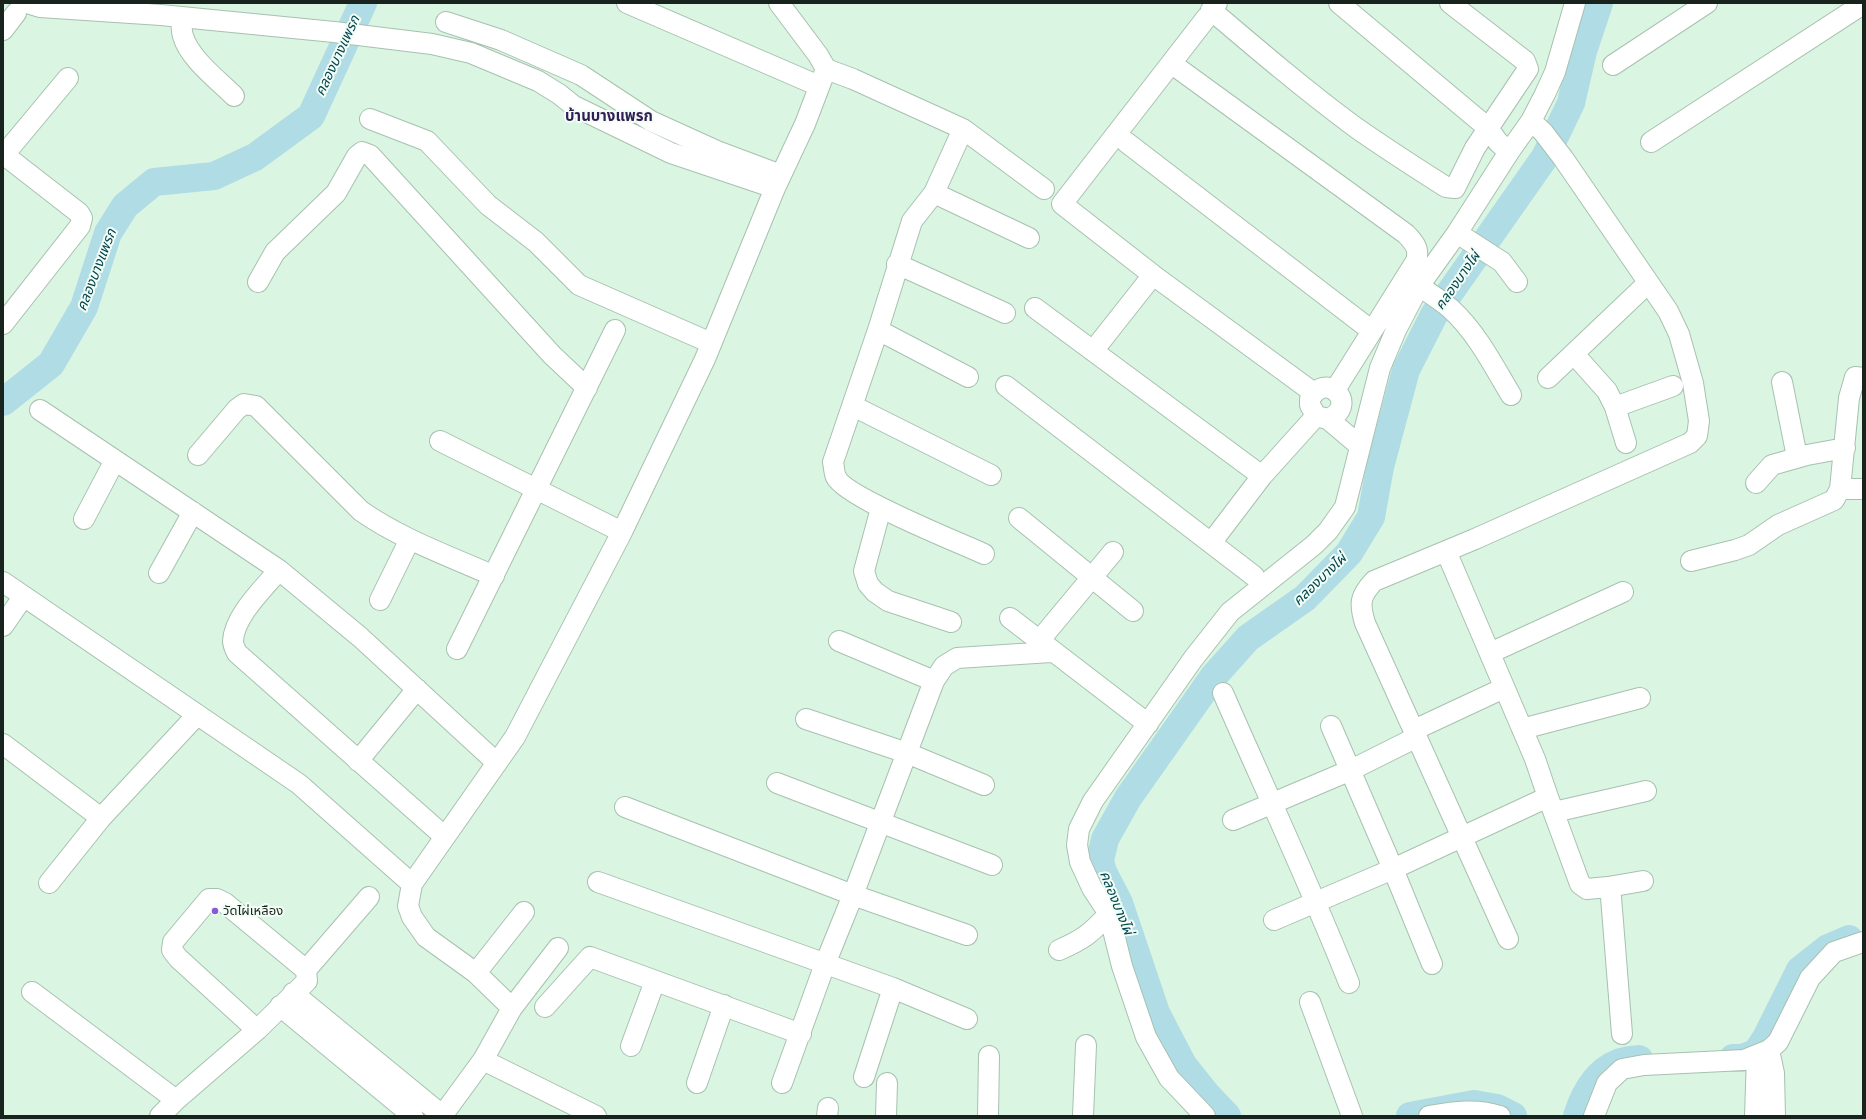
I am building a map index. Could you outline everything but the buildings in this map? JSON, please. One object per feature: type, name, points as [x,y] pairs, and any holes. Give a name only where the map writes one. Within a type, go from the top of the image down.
[{"type":"street","points":[[627,3],[823,77],[853,79],[963,129],[1044,189]]},
{"type":"street","points":[[512,1008],[476,973],[426,937],[412,917],[408,906],[412,884],[515,738],[622,532],[675,423],[711,344],[778,182],[805,124],[823,77],[818,55],[779,3]]},
{"type":"street","points":[[1339,3],[1488,128],[1498,142],[1509,152]]},
{"type":"street","points":[[1314,393],[1153,275],[1062,204],[1211,10],[1286,74],[1373,140],[1446,187],[1454,188],[1475,148],[1528,69],[1525,61],[1450,3]]},
{"type":"street","points":[[1205,1116],[1169,1078],[1146,1036],[1122,966],[1110,914],[1092,888],[1080,862],[1077,845],[1079,829],[1094,801],[1193,659],[1230,612],[1314,545],[1328,531],[1345,507],[1380,368],[1427,292],[1464,237],[1509,152],[1537,127],[1575,3]]},
{"type":"street","points":[[1613,65],[1707,3]]},
{"type":"street","points":[[1651,142],[1863,4]]},
{"type":"street","points":[[3,30],[22,8],[82,6],[162,9],[181,17],[334,32],[432,44],[471,53],[538,81],[559,94],[574,106],[671,153],[778,182]]},
{"type":"street","points":[[181,17],[183,36],[190,49],[202,64],[234,96]]},
{"type":"street","points":[[446,22],[501,40],[574,72],[651,121],[717,151],[778,182]]},
{"type":"street","points":[[1179,69],[1406,234],[1419,252],[1416,260],[1372,331],[1338,396],[1341,408],[1338,413],[1322,417],[1262,476],[1212,543]]},
{"type":"street","points":[[3,324],[80,226],[82,218],[78,213],[3,155],[68,78]]},
{"type":"street","points":[[370,118],[427,141],[488,205],[540,246],[580,285],[711,344]]},
{"type":"street","points":[[1508,939],[1365,623],[1361,607],[1364,592],[1374,581],[1446,551],[1690,443],[1696,436],[1699,421],[1688,361],[1679,334],[1668,311],[1563,158],[1537,127]]},
{"type":"street","points":[[963,129],[934,193],[912,221],[897,264],[878,330],[833,462],[836,477],[847,489],[881,508],[984,554]]},
{"type":"street","points":[[1126,142],[1372,331]]},
{"type":"street","points":[[258,282],[275,252],[332,199],[356,156],[362,152],[370,155],[552,355],[587,388]]},
{"type":"street","points":[[934,193],[1029,238]]},
{"type":"street","points":[[1464,237],[1502,262],[1517,282]]},
{"type":"street","points":[[897,264],[1005,313]]},
{"type":"street","points":[[1093,352],[1153,275]]},
{"type":"street","points":[[1548,378],[1648,283]]},
{"type":"street","points":[[1427,292],[1451,309],[1480,343],[1511,395]]},
{"type":"street","points":[[1035,308],[1262,476]]},
{"type":"street","points":[[457,650],[535,489],[615,330]]},
{"type":"street","points":[[878,330],[968,377]]},
{"type":"street","points":[[1574,354],[1607,391],[1615,407],[1626,442]]},
{"type":"street","points":[[1691,560],[1749,546],[1778,525],[1834,500],[1840,489],[1850,398],[1855,377],[1863,378]]},
{"type":"street","points":[[1782,382],[1797,457]]},
{"type":"street","points":[[1006,386],[1254,576]]},
{"type":"street","points":[[1615,407],[1673,386]]},
{"type":"street","points":[[1360,446],[1322,417],[1310,405],[1310,399],[1318,389],[1330,388],[1366,421]]},
{"type":"street","points":[[198,455],[237,409],[244,404],[256,406],[361,511],[373,520],[410,539],[494,576]]},
{"type":"street","points":[[853,406],[992,475]]},
{"type":"street","points":[[40,410],[279,570],[348,627],[497,763]]},
{"type":"street","points":[[440,441],[622,532]]},
{"type":"street","points":[[1756,482],[1772,465],[1797,457],[1845,448]]},
{"type":"street","points":[[84,519],[115,460]]},
{"type":"street","points":[[1840,489],[1863,489]]},
{"type":"street","points":[[881,508],[864,571],[868,584],[874,592],[888,601],[951,622]]},
{"type":"street","points":[[159,573],[193,512]]},
{"type":"street","points":[[1019,518],[1133,611]]},
{"type":"street","points":[[380,600],[410,539]]},
{"type":"street","points":[[1446,551],[1522,729],[1580,884],[1587,889],[1643,881]]},
{"type":"street","points":[[782,1083],[801,1034],[825,964],[853,895],[934,681],[944,666],[957,658],[1045,646],[1092,577],[1113,552]]},
{"type":"street","points":[[279,570],[248,608],[236,628],[233,642],[237,653],[445,837]]},
{"type":"street","points":[[3,582],[299,784],[412,884]]},
{"type":"street","points":[[1490,653],[1623,592]]},
{"type":"street","points":[[3,626],[23,597]]},
{"type":"street","points":[[1010,618],[1148,724]]},
{"type":"street","points":[[840,641],[934,681]]},
{"type":"street","points":[[1233,820],[1350,770],[1504,688]]},
{"type":"street","points":[[358,760],[417,689]]},
{"type":"street","points":[[1223,693],[1271,803],[1317,902],[1349,983]]},
{"type":"street","points":[[1522,729],[1640,698]]},
{"type":"street","points":[[49,883],[101,818],[197,715]]},
{"type":"street","points":[[806,719],[907,753],[984,785]]},
{"type":"street","points":[[1331,726],[1394,869],[1432,964]]},
{"type":"street","points":[[3,744],[101,818]]},
{"type":"street","points":[[777,783],[992,865]]},
{"type":"street","points":[[1274,920],[1394,869],[1463,837],[1551,805],[1646,790]]},
{"type":"street","points":[[625,807],[853,895],[967,936]]},
{"type":"street","points":[[598,882],[893,988],[967,1019]]},
{"type":"street","points":[[1608,887],[1612,903],[1622,1034]]},
{"type":"street","points":[[306,970],[369,897]]},
{"type":"street","points":[[160,1116],[176,1100],[257,1030],[307,981],[306,970],[225,903],[217,899],[209,899],[173,942],[172,950],[178,958],[257,1030]]},
{"type":"street","points":[[476,973],[524,912]]},
{"type":"street","points":[[1059,950],[1080,941],[1091,934],[1110,914]]},
{"type":"street","points":[[1594,1116],[1607,1083],[1622,1069],[1644,1065],[1744,1060],[1763,1053],[1778,1042],[1810,978],[1834,952],[1863,942]]},
{"type":"street","points":[[287,999],[442,1116],[483,1060],[512,1008],[558,948]]},
{"type":"street","points":[[545,1007],[590,958],[801,1034]]},
{"type":"street","points":[[631,1046],[655,981]]},
{"type":"street","points":[[864,1077],[893,988]]},
{"type":"street","points":[[32,992],[176,1100]]},
{"type":"street","points":[[287,999],[413,1116]]},
{"type":"street","points":[[1310,1002],[1352,1116]]},
{"type":"street","points":[[697,1083],[724,1005]]},
{"type":"street","points":[[1083,1116],[1086,1044]]},
{"type":"street","points":[[1755,1116],[1763,1053]]},
{"type":"street","points":[[1763,1053],[1774,1073],[1775,1116]]},
{"type":"street","points":[[988,1116],[989,1056]]},
{"type":"street","points":[[483,1060],[596,1116]]},
{"type":"street","points":[[886,1116],[887,1082]]},
{"type":"street","points":[[1429,1116],[1475,1110],[1498,1116]]},
{"type":"waterway","name":"คลองบางแพรก","points":[[3,402],[51,364],[84,307],[108,233],[125,206],[154,182],[214,176],[255,157],[311,116],[363,3]]},
{"type":"waterway","name":"คลองบางไผ่","points":[[1227,1116],[1207,1095],[1183,1065],[1156,1013],[1119,903],[1103,872],[1100,861],[1105,839],[1128,798],[1214,676],[1248,638],[1305,598],[1349,553],[1371,517],[1380,467],[1406,370],[1434,315],[1545,157],[1571,103],[1583,51],[1599,3]]},
{"type":"waterway","points":[[1733,1058],[1742,1058],[1756,1053],[1766,1038],[1800,970],[1828,948],[1849,939]]},
{"type":"waterway","points":[[1577,1116],[1587,1092],[1603,1072],[1620,1062],[1639,1059]]},
{"type":"waterway","points":[[1410,1116],[1474,1104],[1497,1108],[1513,1116]]},
{"type":"place","name":"วัดไผ่เหลือง","points":[[215,911]]},
{"type":"district","name":"บ้านบางแพรก","points":[[609,117]]}]
